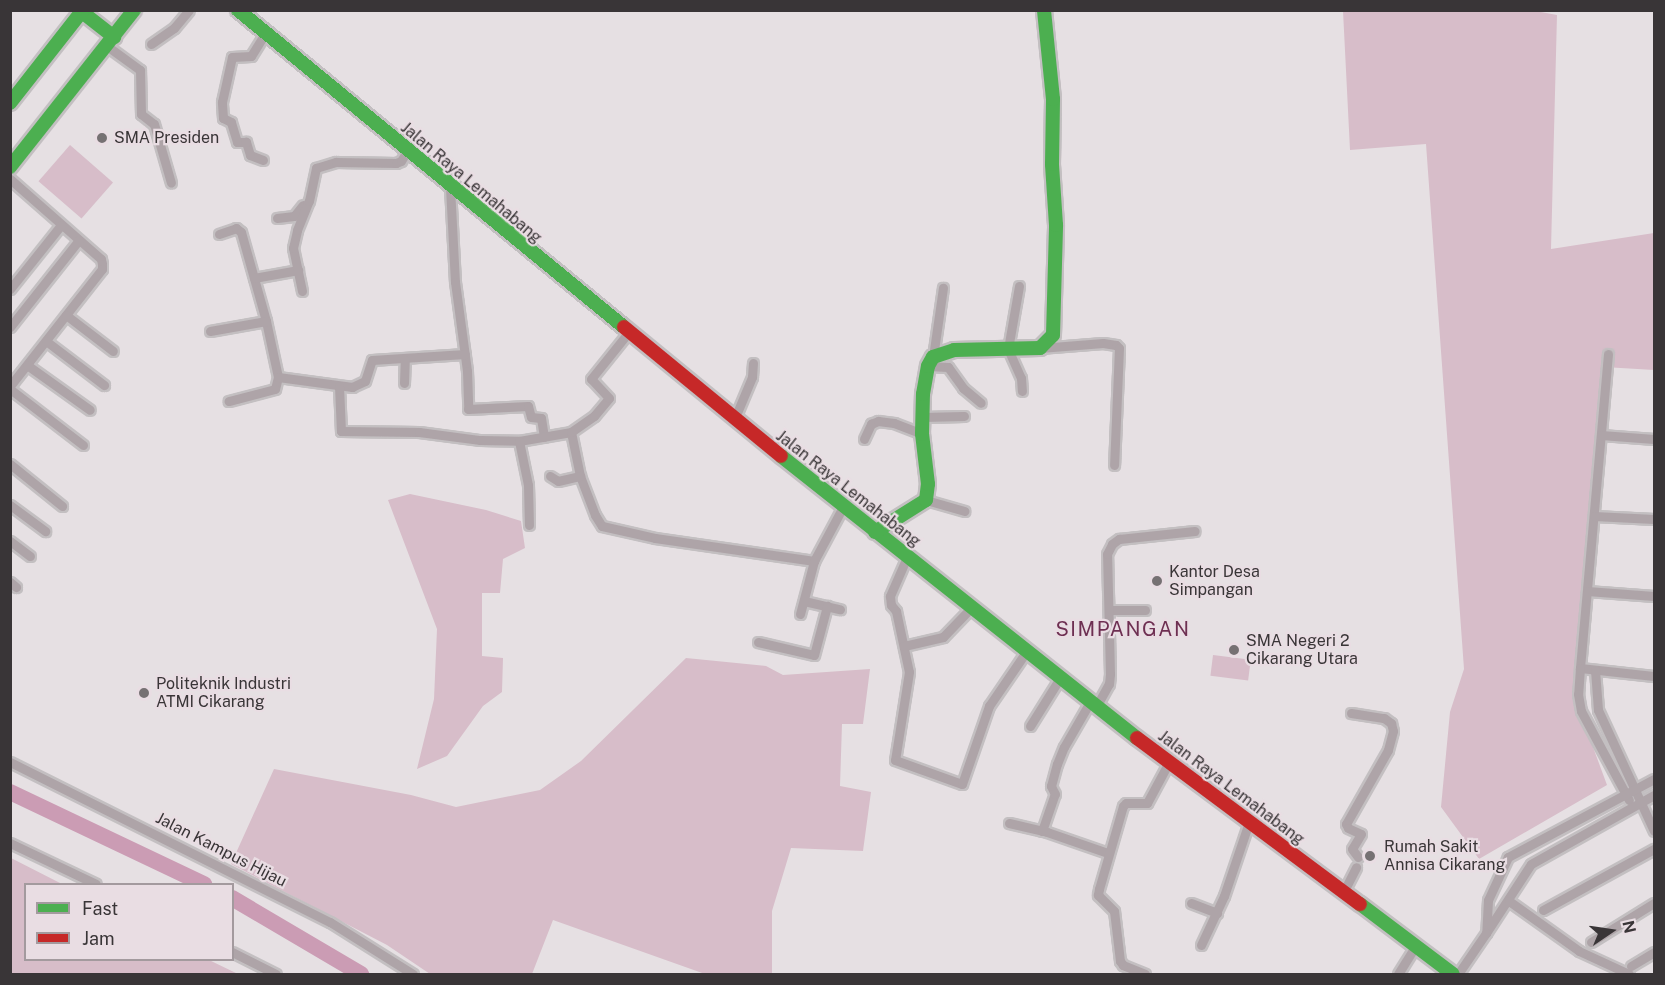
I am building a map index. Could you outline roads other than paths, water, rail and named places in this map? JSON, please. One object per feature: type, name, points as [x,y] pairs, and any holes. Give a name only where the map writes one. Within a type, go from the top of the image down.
[{"type":"main road","points":[[10,167],[134,10]]},
{"type":"main road","name":"Jalan Raya Lemahabang","points":[[238,10],[450,187],[843,507],[1093,705],[1453,975]]},
{"type":"main road","points":[[875,532],[926,500],[928,484],[922,435],[930,361],[948,351],[1040,348],[1051,340],[1053,335],[1052,290],[1056,225],[1052,155],[1053,99],[1044,10]]},
{"type":"main road","points":[[10,103],[83,11],[110,41]]},
{"type":"street","points":[[151,44],[174,28],[189,10]]},
{"type":"street","points":[[263,160],[249,155],[246,142],[237,142],[231,122],[223,118],[222,102],[232,57],[251,56],[265,34]]},
{"type":"street","points":[[110,41],[139,68],[141,114],[154,124],[171,183]]},
{"type":"street","points":[[277,218],[294,216],[300,211],[320,165],[336,162],[396,163],[401,161],[407,151]]},
{"type":"street","points":[[302,291],[294,242],[309,201],[315,172]]},
{"type":"street","points":[[10,178],[101,259],[102,269],[10,387],[82,445]]},
{"type":"street","points":[[450,187],[455,282],[465,354],[468,409],[528,406],[531,417],[541,418],[544,437]]},
{"type":"street","points":[[10,289],[61,225]]},
{"type":"street","points":[[219,234],[236,228],[240,230],[266,321],[278,377],[275,389],[229,401]]},
{"type":"street","points":[[10,327],[79,240]]},
{"type":"street","points":[[254,278],[298,270]]},
{"type":"street","points":[[1019,286],[1008,349],[1021,378],[1022,392]]},
{"type":"street","points":[[943,288],[930,361],[948,367],[963,388],[981,402]]},
{"type":"street","points":[[66,315],[113,351]]},
{"type":"street","points":[[210,331],[266,321]]},
{"type":"street","points":[[339,386],[341,431],[418,432],[480,440],[519,441],[544,437],[571,432],[594,416],[609,398],[591,379],[628,333]]},
{"type":"street","points":[[46,341],[104,385]]},
{"type":"street","points":[[1040,348],[1103,343],[1116,345],[1119,348],[1114,465]]},
{"type":"street","points":[[278,377],[352,387],[364,381],[372,360],[405,360],[465,354]]},
{"type":"street","points":[[1608,354],[1581,668],[1577,683],[1581,711],[1654,831]]},
{"type":"street","points":[[404,383],[405,360]]},
{"type":"street","points":[[734,420],[752,377],[753,363]]},
{"type":"street","points":[[27,365],[90,410]]},
{"type":"street","points":[[923,417],[964,416]]},
{"type":"street","points":[[864,439],[871,424],[878,421],[894,423],[922,435]]},
{"type":"street","points":[[571,432],[580,476],[595,515],[602,526],[655,538],[814,561]]},
{"type":"street","points":[[1600,435],[1654,439]]},
{"type":"street","points":[[519,441],[528,485],[529,525]]},
{"type":"street","points":[[10,464],[62,506]]},
{"type":"street","points":[[550,476],[558,481],[580,476]]},
{"type":"street","points":[[926,500],[963,511]]},
{"type":"street","points":[[10,505],[45,531]]},
{"type":"street","points":[[800,614],[814,561],[843,507]]},
{"type":"street","points":[[1593,516],[1654,519]]},
{"type":"street","points":[[1042,831],[1056,794],[1051,786],[1064,747],[1109,684],[1110,610],[1107,554],[1112,544],[1119,539],[1195,531]]},
{"type":"street","points":[[10,541],[30,556]]},
{"type":"street","points":[[907,557],[890,596],[909,672],[895,760],[962,784],[989,706],[1026,651]]},
{"type":"street","points":[[1587,591],[1654,596]]},
{"type":"street","points":[[804,602],[840,609]]},
{"type":"street","points":[[758,642],[814,655],[827,606]]},
{"type":"street","points":[[904,646],[943,637],[971,608]]},
{"type":"street","points":[[1110,610],[1145,610]]},
{"type":"street","points":[[1581,668],[1654,675]]},
{"type":"street","points":[[1595,670],[1598,710],[1630,792]]},
{"type":"street","points":[[1030,726],[1060,678]]},
{"type":"street","points":[[1343,893],[1357,862],[1352,849],[1361,834],[1348,828],[1346,824],[1388,750],[1392,731],[1391,723],[1384,718],[1352,713]]},
{"type":"street","name":"Jalan Kampus Hijau","points":[[10,762],[111,809],[330,922],[413,975]]},
{"type":"street","points":[[1145,975],[1123,965],[1119,960],[1114,911],[1098,895],[1123,806],[1126,803],[1147,803],[1169,762]]},
{"type":"street","points":[[1486,933],[1488,900],[1508,857],[1654,779]]},
{"type":"street","points":[[1458,975],[1509,901],[1531,864],[1654,795]]},
{"type":"street","points":[[1201,945],[1217,913],[1249,822]]},
{"type":"street","points":[[1009,823],[1042,831],[1108,853]]},
{"type":"street","points":[[10,843],[92,883]]},
{"type":"street","points":[[1543,910],[1654,849]]},
{"type":"street","points":[[1509,901],[1579,951],[1630,970],[1654,951]]},
{"type":"street","points":[[1191,903],[1217,913]]},
{"type":"street","points":[[1591,942],[1654,903]]},
{"type":"street","points":[[1398,975],[1415,947]]},
{"type":"street","points":[[234,953],[276,975]]},
{"type":"waterway","points":[[10,792],[202,883]]},
{"type":"waterway","points":[[234,899],[361,974]]},
{"type":"place","name":"SMA Presiden","points":[[102,138]]},
{"type":"place","name":"Kantor Desa Simpangan","points":[[1157,581]]},
{"type":"place","name":"SMA Negeri 2 Cikarang Utara","points":[[1234,650]]},
{"type":"place","name":"Politeknik Industri ATMI Cikarang","points":[[144,693]]},
{"type":"place","name":"Rumah Sakit Annisa Cikarang","points":[[1370,856]]},
{"type":"district","name":"SIMPANGAN","points":[[1123,629]]}]
